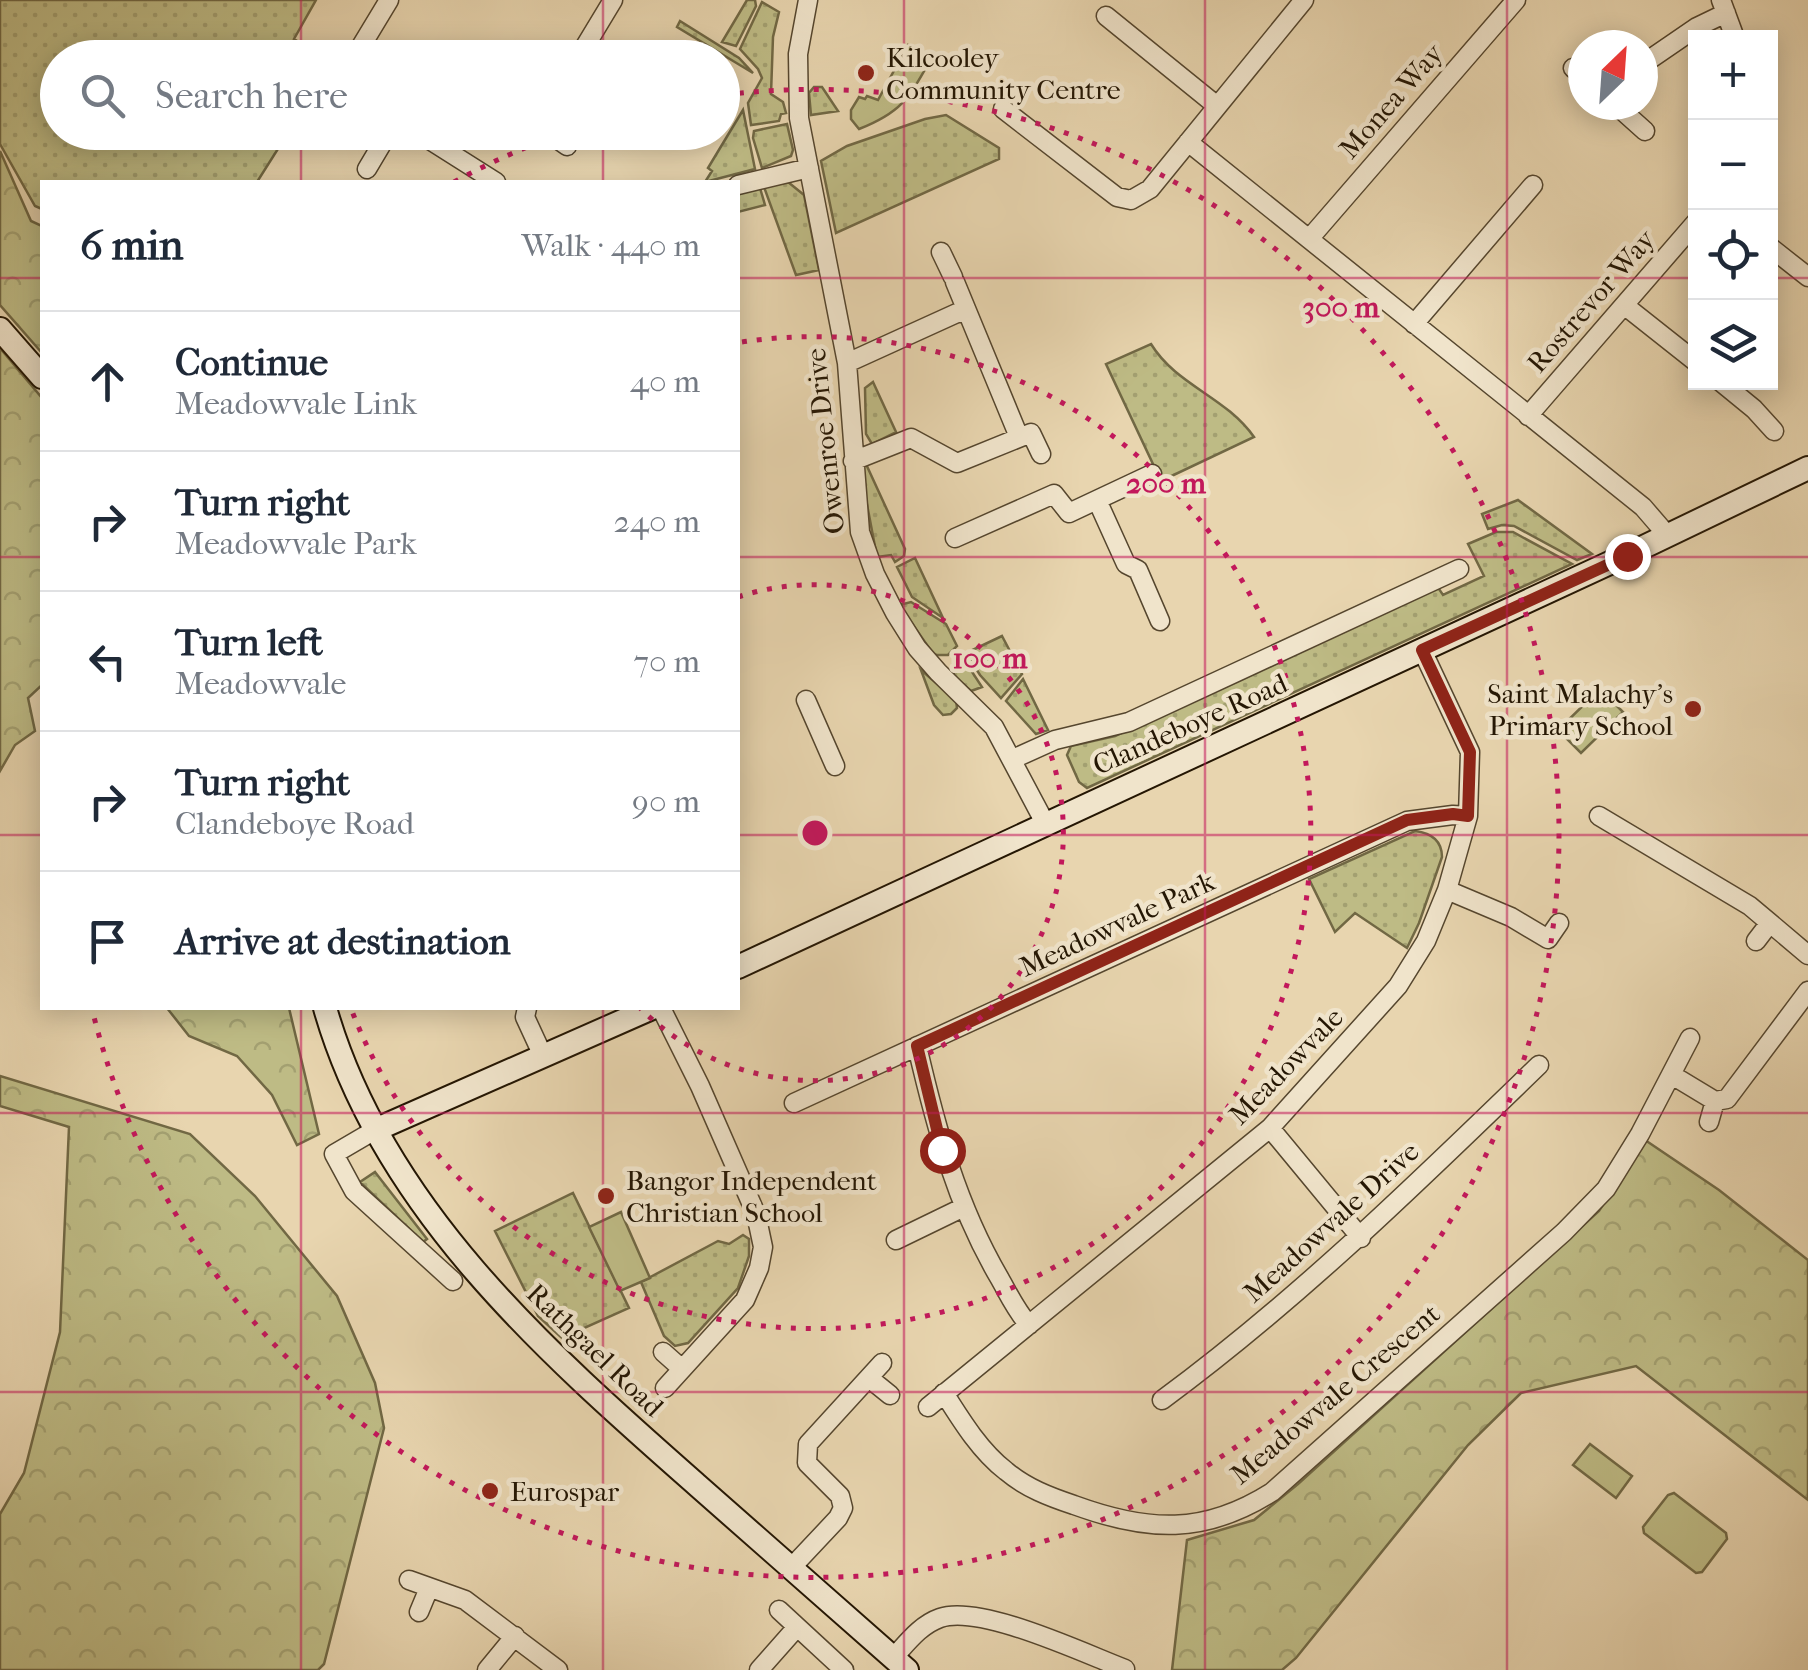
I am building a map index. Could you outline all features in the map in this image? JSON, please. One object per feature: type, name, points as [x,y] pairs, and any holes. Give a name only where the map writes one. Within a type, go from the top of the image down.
[{"type":"street","points":[[365,40],[389,0]]},
{"type":"street","points":[[589,40],[613,0]]},
{"type":"street","name":"Owenroe Drive","points":[[808,0],[796,74],[799,118],[848,363],[860,532],[895,614],[938,672],[994,727],[1045,823]]},
{"type":"street","points":[[1003,109],[1117,197],[1131,200],[1150,189],[1304,0]]},
{"type":"street","name":"Monea Way","points":[[1308,238],[1516,0]]},
{"type":"street","points":[[1658,54],[1723,6],[1732,30]]},
{"type":"street","points":[[1106,16],[1217,106]]},
{"type":"street","points":[[1633,120],[1645,131]]},
{"type":"street","points":[[1188,142],[1643,507],[1668,536]]},
{"type":"street","points":[[367,169],[378,150]]},
{"type":"street","points":[[446,150],[493,180]]},
{"type":"street","points":[[740,185],[809,168]]},
{"type":"street","points":[[1414,324],[1533,185]]},
{"type":"street","name":"Rostrevor Way","points":[[1528,416],[1688,231]]},
{"type":"street","points":[[941,252],[1020,437]]},
{"type":"street","points":[[1778,253],[1808,277]]},
{"type":"street","points":[[1624,305],[1688,356]]},
{"type":"street","points":[[848,363],[957,312],[968,312]]},
{"type":"street","points":[[0,329],[40,374]]},
{"type":"street","points":[[1732,390],[1774,431]]},
{"type":"street","points":[[853,460],[911,438],[958,463],[1031,433],[1041,454]]},
{"type":"street","name":"Clandeboye Road","points":[[740,966],[1808,468]]},
{"type":"street","points":[[954,538],[1054,494],[1069,513],[1152,474]]},
{"type":"street","points":[[1097,500],[1126,564],[1138,570],[1161,615]]},
{"type":"street","points":[[1013,759],[1055,740],[1129,722],[1460,570]]},
{"type":"street","name":"Meadowvale","points":[[928,1407],[1270,1128],[1398,986],[1426,942],[1447,890],[1468,816],[1470,752],[1422,650]]},
{"type":"street","points":[[806,700],[835,766]]},
{"type":"street","name":"Meadowvale Park","points":[[794,1103],[1407,820],[1468,816]]},
{"type":"street","points":[[1599,816],[1750,906],[1808,955]]},
{"type":"street","points":[[1447,890],[1511,917],[1548,939],[1558,923]]},
{"type":"street","points":[[1756,941],[1769,924]]},
{"type":"street","points":[[1672,1075],[1715,1101],[1727,1099],[1808,991]]},
{"type":"street","name":"Rathgael Road","points":[[326,1010],[355,1090],[375,1130],[460,1254],[552,1354],[900,1664]]},
{"type":"street","points":[[453,1281],[354,1191],[334,1154],[375,1130],[647,1010]]},
{"type":"street","points":[[662,1010],[756,1214],[762,1247],[760,1268],[744,1300],[665,1388]]},
{"type":"street","points":[[506,1016],[526,1012],[543,1056]]},
{"type":"street","name":"Meadowvale Crescent","points":[[944,1393],[980,1445],[1006,1472],[1061,1500],[1108,1518],[1146,1525],[1184,1525],[1239,1510],[1272,1492],[1564,1232],[1606,1188],[1672,1075],[1679,1044]]},
{"type":"street","points":[[917,1046],[942,1150],[964,1207],[993,1266],[1029,1325]]},
{"type":"street","name":"Meadowvale Drive","points":[[1162,1400],[1271,1316],[1361,1238],[1528,1068]]},
{"type":"street","points":[[1709,1122],[1715,1101]]},
{"type":"street","points":[[1270,1128],[1361,1238]]},
{"type":"street","points":[[896,1240],[964,1207]]},
{"type":"street","points":[[664,1352],[681,1368]]},
{"type":"street","points":[[791,1568],[843,1508],[840,1496],[807,1463],[808,1444],[882,1363]]},
{"type":"street","points":[[869,1378],[890,1396]]},
{"type":"street","points":[[409,1580],[465,1600],[558,1670]]},
{"type":"street","points":[[419,1612],[429,1588]]},
{"type":"street","points":[[779,1610],[844,1670]]},
{"type":"street","points":[[900,1664],[926,1625],[960,1614],[1001,1623],[1125,1668]]},
{"type":"street","points":[[759,1670],[797,1627]]},
{"type":"street","points":[[488,1670],[515,1636]]},
{"type":"green space","points":[[0,0],[316,0],[296,40],[40,40],[40,150],[277,150],[258,180],[40,180],[40,208],[35,206],[0,144]]},
{"type":"green space","points":[[747,0],[755,0],[756,6],[739,40],[723,40]]},
{"type":"green space","points":[[762,2],[779,12],[773,37],[771,94],[783,102],[786,113],[781,114],[779,121],[751,125],[748,103],[762,78],[740,49]]},
{"type":"green space","points":[[680,21],[710,40],[698,40],[677,27]]},
{"type":"green space","points":[[908,45],[931,59],[923,73],[895,110],[859,129],[851,119],[851,110],[859,97],[878,100]]},
{"type":"green space","points":[[814,87],[822,87],[838,111],[811,115],[809,93]]},
{"type":"green space","points":[[743,110],[755,169],[706,180],[712,171],[708,168],[719,150],[740,150]]},
{"type":"green space","points":[[946,115],[999,148],[999,159],[836,233],[821,161],[847,146]]},
{"type":"green space","points":[[787,124],[791,156],[762,168],[754,131]]},
{"type":"green space","points":[[0,151],[31,221],[40,225],[40,351],[0,305]]},
{"type":"green space","points":[[788,182],[804,195],[819,270],[796,275],[764,187]]},
{"type":"green space","points":[[760,188],[765,205],[740,211],[740,193]]},
{"type":"green space","points":[[1151,344],[1174,370],[1229,411],[1254,437],[1161,481],[1106,364]]},
{"type":"green space","points":[[0,348],[40,396],[40,687],[28,698],[35,731],[15,745],[0,771]]},
{"type":"green space","points":[[873,382],[896,432],[872,444],[866,434],[865,388]]},
{"type":"green space","points":[[866,464],[905,549],[904,556],[895,562],[891,555],[877,557],[861,473]]},
{"type":"green space","points":[[1518,500],[1592,554],[1577,560],[1514,526],[1488,529],[1482,514]]},
{"type":"green space","points":[[1496,532],[1513,532],[1572,564],[1087,788],[1079,782],[1067,755],[1071,746],[1115,736],[1437,586],[1443,595],[1484,576],[1468,544]]},
{"type":"green space","points":[[915,558],[943,618],[912,597],[897,567]]},
{"type":"green space","points":[[911,602],[946,624],[957,646],[948,655],[934,655],[899,605]]},
{"type":"green space","points":[[1002,636],[1022,674],[1001,698],[966,653]]},
{"type":"green space","points":[[961,655],[982,687],[971,691],[954,676],[953,664]]},
{"type":"green space","points":[[921,670],[956,700],[957,708],[951,714],[943,715],[934,705]]},
{"type":"green space","points":[[1023,679],[1048,730],[1036,734],[1006,701]]},
{"type":"green space","points":[[1600,689],[1623,712],[1581,753],[1558,730]]},
{"type":"green space","points":[[1415,831],[1434,839],[1442,857],[1407,948],[1355,913],[1335,932],[1309,879]]},
{"type":"green space","points":[[169,1010],[289,1010],[319,1134],[297,1145],[272,1095],[237,1056],[189,1036]]},
{"type":"green space","points":[[0,1076],[190,1134],[255,1196],[337,1296],[375,1383],[384,1428],[324,1664],[318,1670],[0,1670],[0,1514],[24,1473],[60,1332],[69,1127],[0,1106]]},
{"type":"green space","points":[[1645,1140],[1719,1190],[1808,1260],[1808,1500],[1636,1366],[1521,1393],[1468,1445],[1296,1658],[1282,1670],[1172,1670],[1187,1540],[1254,1520],[1298,1484],[1599,1211]]},
{"type":"green space","points":[[375,1172],[427,1239],[423,1242],[360,1182]]},
{"type":"green space","points":[[573,1193],[629,1308],[562,1338],[538,1316],[495,1231]]},
{"type":"green space","points":[[621,1212],[650,1278],[620,1291],[589,1227]]},
{"type":"green space","points":[[743,1235],[749,1239],[749,1256],[738,1288],[688,1343],[675,1346],[664,1336],[641,1282],[718,1241],[729,1244]]},
{"type":"green space","points":[[1590,1444],[1632,1476],[1616,1498],[1573,1465]]},
{"type":"green space","points":[[1674,1493],[1726,1533],[1727,1539],[1702,1572],[1696,1573],[1644,1533],[1643,1527],[1668,1495]]},
{"type":"place","name":"Kilcooley Community Centre","points":[[866,73]]},
{"type":"place","name":"Saint Malachy's Primary School","points":[[1693,709]]},
{"type":"place","name":"Bangor Independent Christian School","points":[[606,1196]]},
{"type":"place","name":"Eurospar","points":[[490,1491]]},
{"type":"route","points":[[942,1150],[917,1046],[1407,820],[1468,816],[1470,752],[1422,650],[1627,556]]}]
